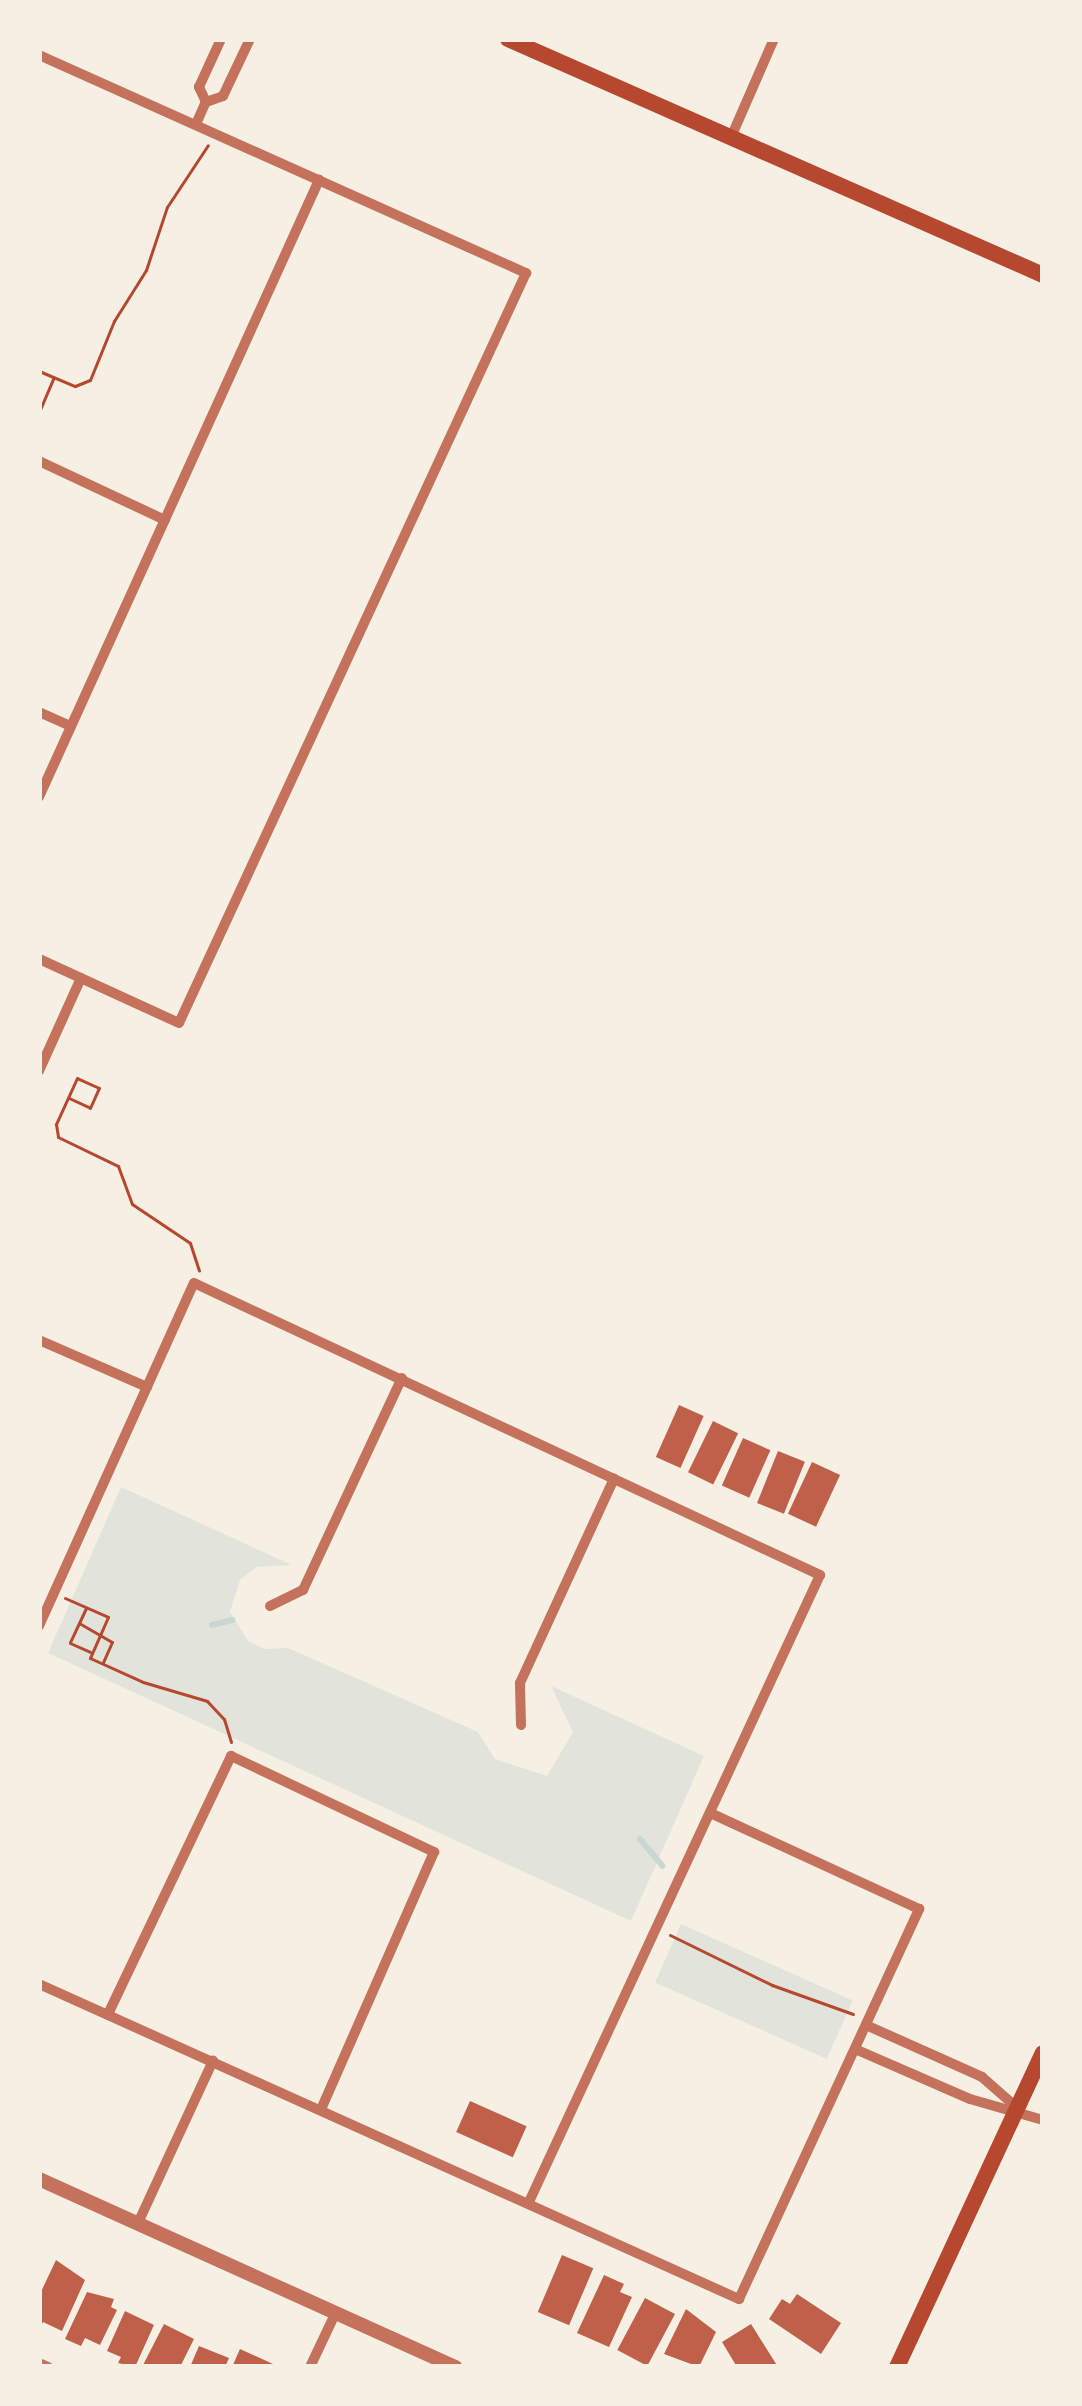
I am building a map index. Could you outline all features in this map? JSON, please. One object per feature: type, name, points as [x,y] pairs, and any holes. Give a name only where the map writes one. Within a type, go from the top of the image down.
[{"type":"main road","points":[[508,39],[1043,275]]},
{"type":"main road","points":[[897,2367],[1043,2053]]},
{"type":"street","points":[[206,101],[199,87],[221,39]]},
{"type":"street","points":[[206,101],[223,96],[250,39]]},
{"type":"street","points":[[732,135],[774,39]]},
{"type":"street","points":[[39,55],[526,273],[179,1023],[39,959]]},
{"type":"street","points":[[196,124],[206,101]]},
{"type":"street","points":[[39,797],[319,180]]},
{"type":"street","points":[[39,461],[165,520]]},
{"type":"street","points":[[39,712],[71,726]]},
{"type":"street","points":[[39,1071],[81,978]]},
{"type":"street","points":[[39,1626],[194,1283],[820,1575],[529,2202]]},
{"type":"street","points":[[39,1340],[147,1387]]},
{"type":"street","points":[[270,1606],[303,1589],[402,1378]]},
{"type":"street","points":[[521,1725],[520,1683],[614,1479]]},
{"type":"street","points":[[109,2012],[231,1756],[434,1852],[321,2109]]},
{"type":"street","points":[[39,1984],[739,2300],[919,1909],[710,1813]]},
{"type":"street","points":[[866,2025],[982,2078],[1018,2109]]},
{"type":"street","points":[[855,2049],[970,2099],[1018,2109],[1043,2120]]},
{"type":"street","points":[[138,2223],[213,2061]]},
{"type":"street","points":[[39,2179],[456,2367]]},
{"type":"street","points":[[310,2367],[336,2312]]},
{"type":"street","points":[[39,2363],[48,2367]]},
{"type":"path","points":[[39,371],[81,387],[91,380],[114,322],[146,270],[167,208],[215,134]]},
{"type":"path","points":[[39,412],[54,377]]},
{"type":"path","points":[[68,1098],[90,1108],[99,1088],[77,1078],[56,1124],[58,1137],[123,1170],[132,1204],[196,1249],[194,1283]]},
{"type":"path","points":[[54,1593],[108,1618],[90,1658],[207,1701],[224,1719],[231,1756]]},
{"type":"path","points":[[86,1608],[70,1643],[92,1653]]},
{"type":"path","points":[[80,1623],[112,1642],[102,1664]]},
{"type":"path","points":[[656,1929],[772,1984],[854,2014]]},
{"type":"shaded area","points":[[121,1487],[292,1565],[257,1567],[240,1580],[230,1612],[249,1642],[265,1649],[288,1648],[478,1732],[495,1759],[547,1776],[573,1732],[551,1686],[704,1756],[631,1921],[48,1653]]},
{"type":"shaded area","points":[[681,1924],[853,2000],[827,2059],[655,1982]]},
{"type":"building","points":[[679,1405],[704,1416],[680,1468],[656,1457]]},
{"type":"building","points":[[713,1421],[738,1433],[713,1485],[688,1472]]},
{"type":"building","points":[[743,1438],[770,1450],[749,1498],[722,1486]]},
{"type":"building","points":[[778,1451],[805,1462],[784,1514],[757,1503]]},
{"type":"building","points":[[812,1462],[840,1475],[816,1527],[788,1514]]},
{"type":"building","points":[[470,2101],[527,2126],[513,2157],[456,2132]]},
{"type":"building","points":[[562,2255],[593,2268],[569,2325],[538,2312]]},
{"type":"building","points":[[56,2260],[85,2280],[62,2331],[43,2322],[39,2331],[39,2296]]},
{"type":"building","points":[[604,2275],[624,2284],[620,2292],[632,2297],[609,2347],[577,2333]]},
{"type":"building","points":[[87,2292],[114,2299],[111,2307],[117,2310],[100,2345],[85,2338],[81,2346],[65,2339]]},
{"type":"building","points":[[797,2294],[841,2323],[821,2354],[769,2319],[782,2299],[790,2304]]},
{"type":"building","points":[[645,2298],[675,2314],[647,2366],[617,2350]]},
{"type":"building","points":[[686,2309],[716,2332],[699,2367],[664,2354]]},
{"type":"building","points":[[125,2311],[154,2325],[135,2367],[118,2363],[121,2357],[107,2351]]},
{"type":"building","points":[[164,2324],[194,2339],[180,2367],[142,2367]]},
{"type":"building","points":[[751,2324],[778,2367],[737,2367],[722,2342]]},
{"type":"building","points":[[199,2346],[229,2358],[225,2367],[190,2367]]},
{"type":"building","points":[[240,2349],[273,2364],[232,2367]]},
{"type":"waterway","points":[[212,1625],[232,1620]]},
{"type":"waterway","points":[[640,1839],[663,1866]]}]
